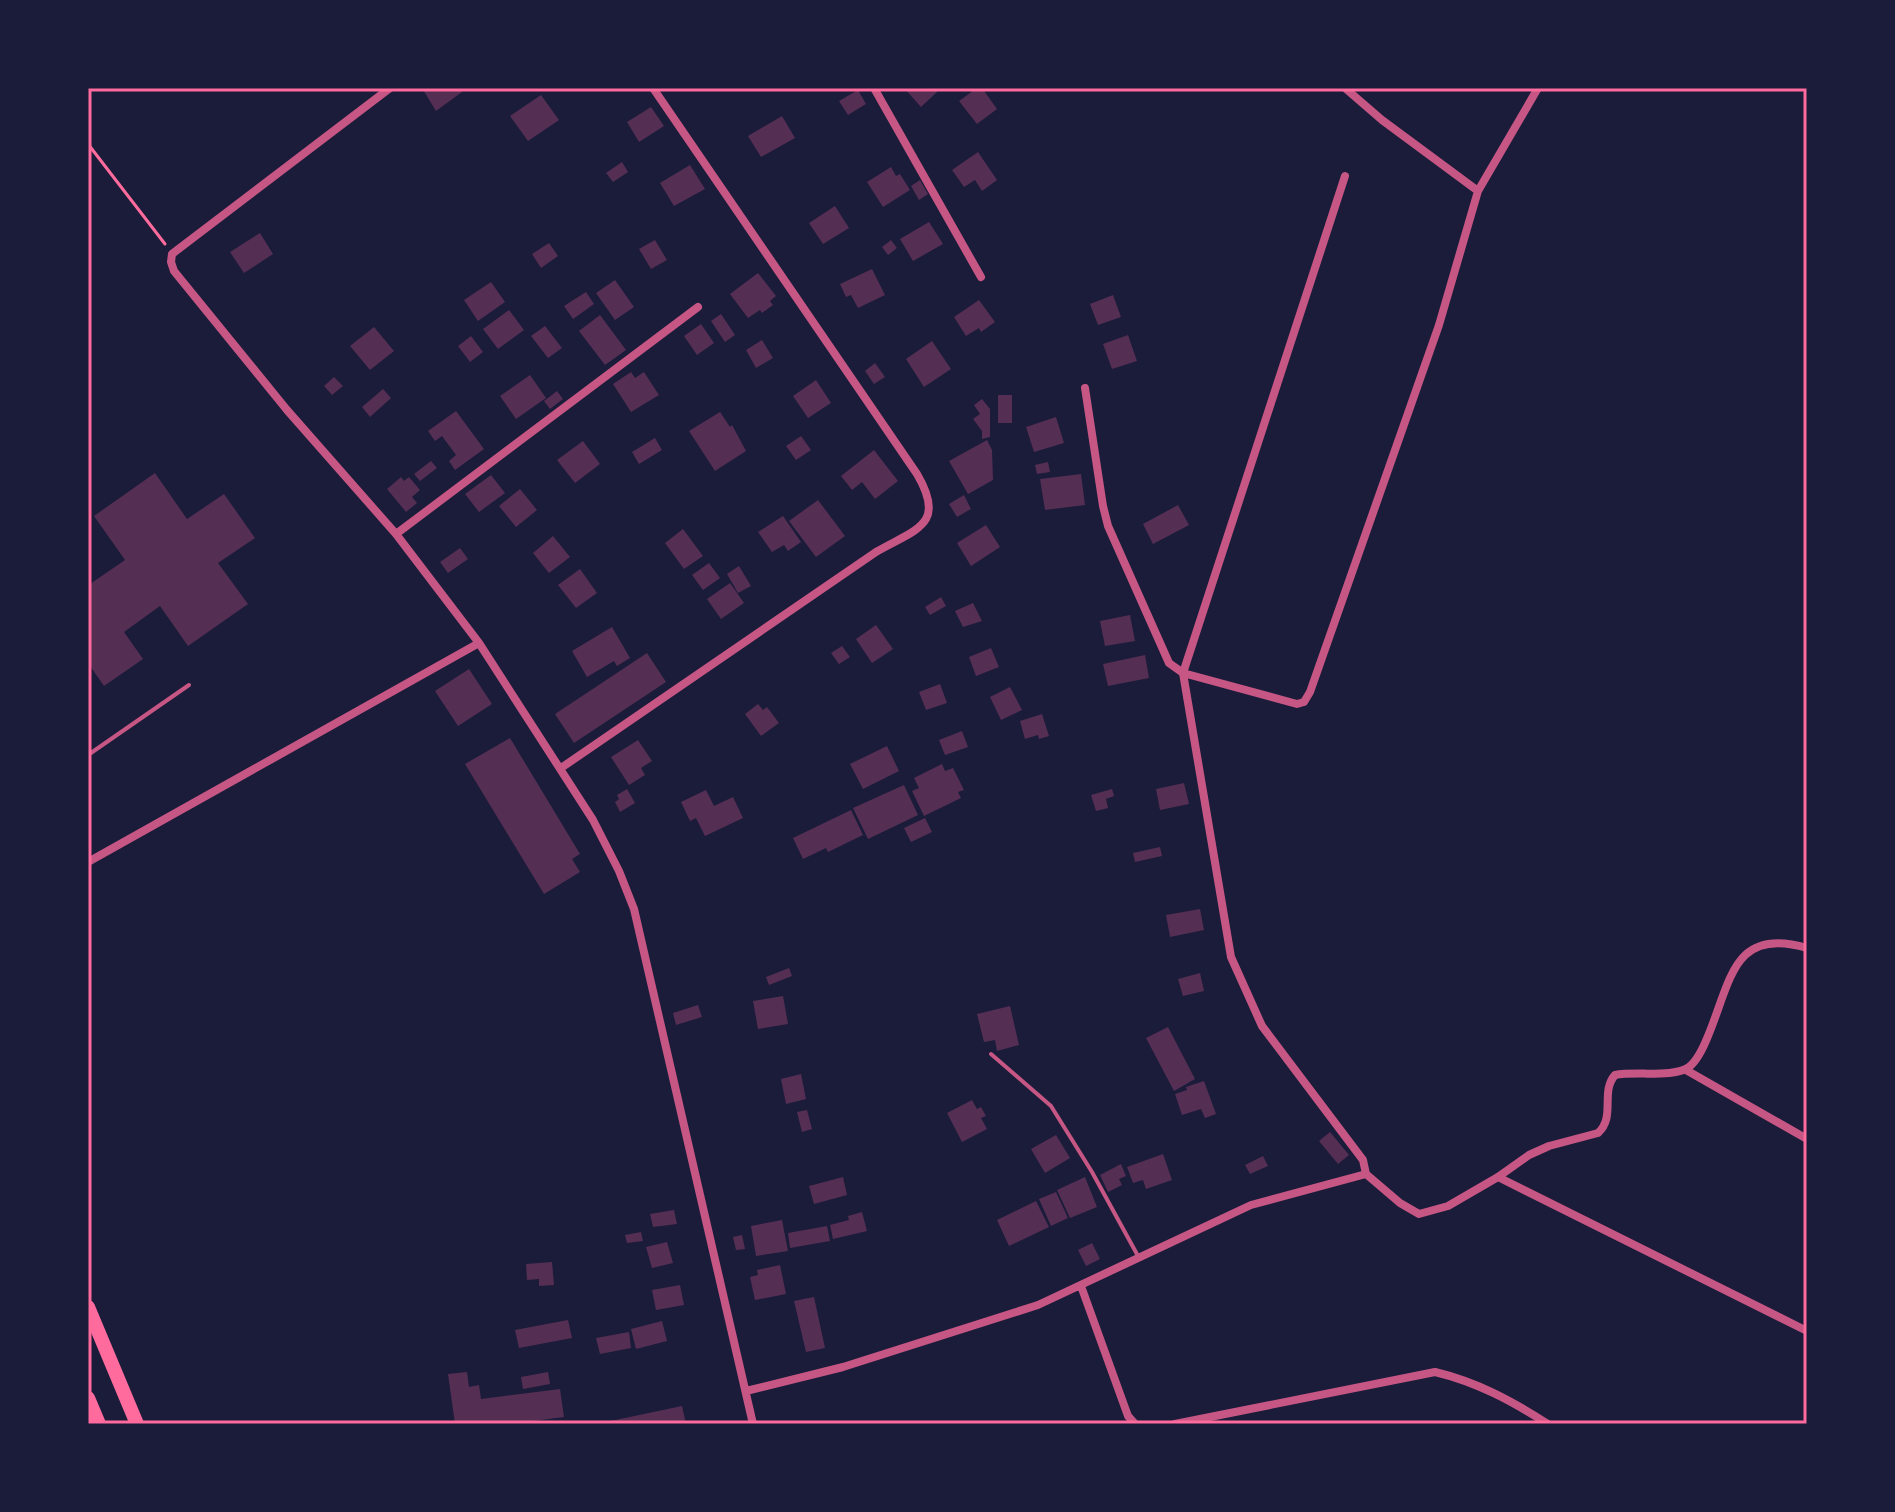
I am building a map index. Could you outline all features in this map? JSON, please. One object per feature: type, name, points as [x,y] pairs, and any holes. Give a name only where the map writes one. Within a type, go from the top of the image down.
[{"type":"highway","points":[[88,1307],[137,1424]]},
{"type":"highway","points":[[88,1398],[99,1424]]},
{"type":"street","points":[[390,88],[172,254],[171,262],[174,271],[214,322],[396,534],[479,643],[593,820],[619,871],[634,909],[753,1424]]},
{"type":"street","points":[[561,768],[876,552],[916,529],[928,518],[931,510],[926,488],[653,88]]},
{"type":"street","points":[[874,88],[981,277]]},
{"type":"street","points":[[1345,88],[1382,120],[1478,191]]},
{"type":"street","points":[[1085,388],[1108,526],[1169,663],[1183,673],[1297,704],[1304,702],[1439,325],[1478,191],[1538,88]]},
{"type":"street","points":[[1345,176],[1183,673],[1231,957],[1262,1026],[1363,1160],[1366,1174],[1400,1203],[1419,1214],[1448,1206],[1529,1155],[1549,1146],[1598,1133],[1608,1118],[1609,1083],[1615,1075],[1686,1070],[1807,1139]]},
{"type":"street","points":[[396,534],[698,307]]},
{"type":"street","points":[[88,862],[479,643]]},
{"type":"street","points":[[1686,1070],[1694,1063],[1706,1042],[1739,960],[1756,945],[1774,941],[1807,948]]},
{"type":"street","points":[[746,1391],[843,1367],[1038,1305],[1251,1205],[1366,1174]]},
{"type":"street","points":[[1498,1177],[1807,1331]]},
{"type":"street","points":[[1081,1286],[1128,1416],[1135,1424]]},
{"type":"street","points":[[1175,1424],[1435,1372],[1463,1379],[1510,1400],[1548,1424]]},
{"type":"lane","points":[[88,747],[90,754],[189,685]]},
{"type":"lane","points":[[991,1054],[1051,1106],[1092,1172],[1139,1258]]},
{"type":"path","points":[[88,144],[172,254]]},
{"type":"building","points":[[422,88],[460,88],[462,92],[436,111]]},
{"type":"building","points":[[904,88],[935,88],[938,91],[921,107]]},
{"type":"building","points":[[977,88],[982,88],[997,109],[977,124],[959,101]]},
{"type":"building","points":[[858,90],[866,104],[848,115],[839,101]]},
{"type":"building","points":[[541,95],[559,120],[528,141],[510,116]]},
{"type":"building","points":[[651,107],[664,126],[639,142],[627,122]]},
{"type":"building","points":[[782,116],[795,138],[761,157],[748,136]]},
{"type":"building","points":[[978,152],[997,180],[982,191],[975,180],[964,187],[952,170]]},
{"type":"building","points":[[622,162],[628,172],[613,182],[606,173]]},
{"type":"building","points":[[690,165],[705,189],[674,206],[660,183]]},
{"type":"building","points":[[891,167],[896,176],[900,174],[910,190],[883,207],[867,182]]},
{"type":"building","points":[[920,180],[928,194],[919,200],[911,186]]},
{"type":"building","points":[[835,206],[849,228],[823,244],[809,223]]},
{"type":"building","points":[[929,222],[943,244],[913,261],[900,239]]},
{"type":"building","points":[[260,233],[273,254],[244,273],[230,252]]},
{"type":"building","points":[[655,240],[667,260],[651,269],[639,249]]},
{"type":"building","points":[[891,240],[897,248],[888,255],[882,247]]},
{"type":"building","points":[[549,243],[558,256],[541,268],[532,254]]},
{"type":"building","points":[[872,269],[885,295],[858,308],[851,295],[846,297],[840,284]]},
{"type":"building","points":[[758,273],[776,296],[770,301],[773,305],[748,318],[730,294]]},
{"type":"building","points":[[615,280],[634,307],[615,320],[596,293]]},
{"type":"building","points":[[491,282],[505,302],[478,321],[464,300]]},
{"type":"building","points":[[586,292],[594,304],[573,319],[564,306]]},
{"type":"building","points":[[1113,295],[1121,317],[1098,325],[1090,304]]},
{"type":"building","points":[[979,300],[995,322],[981,332],[979,328],[966,336],[954,317]]},
{"type":"building","points":[[509,310],[524,330],[498,349],[483,329]]},
{"type":"building","points":[[721,314],[735,335],[725,342],[711,321]]},
{"type":"building","points":[[600,315],[626,350],[605,365],[579,331]]},
{"type":"building","points":[[701,324],[714,343],[697,355],[684,336]]},
{"type":"building","points":[[545,326],[562,348],[548,358],[531,336]]},
{"type":"building","points":[[374,327],[394,351],[370,370],[350,346]]},
{"type":"building","points":[[1128,335],[1137,361],[1112,369],[1103,344]]},
{"type":"building","points":[[471,336],[483,352],[470,362],[458,346]]},
{"type":"building","points":[[762,340],[773,358],[756,368],[746,350]]},
{"type":"building","points":[[932,341],[951,369],[924,387],[906,359]]},
{"type":"building","points":[[875,363],[885,377],[874,384],[865,371]]},
{"type":"building","points":[[631,372],[635,378],[644,372],[659,395],[631,412],[613,384]]},
{"type":"building","points":[[530,375],[546,398],[516,419],[500,396]]},
{"type":"building","points":[[334,377],[343,386],[332,395],[324,386]]},
{"type":"building","points":[[816,380],[831,403],[808,418],[793,396]]},
{"type":"building","points":[[383,389],[391,398],[370,417],[362,407]]},
{"type":"building","points":[[557,391],[563,399],[550,409],[544,401]]},
{"type":"building","points":[[998,395],[1012,395],[1012,423],[998,423]]},
{"type":"building","points":[[982,399],[990,409],[990,437],[982,439],[982,431],[973,419],[980,414],[974,405]]},
{"type":"building","points":[[456,411],[484,449],[455,470],[449,461],[456,455],[442,436],[435,441],[428,431]]},
{"type":"building","points":[[720,412],[730,427],[732,425],[746,451],[715,471],[689,431]]},
{"type":"building","points":[[1056,417],[1064,443],[1034,452],[1026,427]]},
{"type":"building","points":[[801,436],[811,450],[796,460],[786,446]]},
{"type":"building","points":[[655,438],[662,450],[639,464],[632,452]]},
{"type":"building","points":[[987,440],[992,450],[993,480],[968,494],[949,461]]},
{"type":"building","points":[[583,441],[600,464],[575,483],[557,460]]},
{"type":"building","points":[[874,450],[898,481],[875,499],[862,482],[852,490],[841,476]]},
{"type":"building","points":[[431,461],[437,468],[420,481],[414,474]]},
{"type":"building","points":[[1048,462],[1050,472],[1037,474],[1035,465]]},
{"type":"building","points":[[155,473],[187,519],[224,494],[255,538],[218,563],[248,604],[188,646],[160,606],[124,632],[143,659],[104,686],[88,663],[88,581],[90,584],[125,560],[94,516]]},
{"type":"building","points":[[1081,474],[1085,505],[1045,510],[1040,479]]},
{"type":"building","points":[[491,475],[505,493],[479,512],[465,494]]},
{"type":"building","points":[[401,477],[404,481],[409,477],[420,490],[412,497],[417,503],[406,512],[387,489]]},
{"type":"building","points":[[520,489],[537,510],[516,527],[499,506]]},
{"type":"building","points":[[964,495],[971,509],[957,517],[949,504]]},
{"type":"building","points":[[818,500],[845,536],[816,557],[789,521]]},
{"type":"building","points":[[1178,505],[1189,525],[1153,544],[1143,524]]},
{"type":"building","points":[[783,516],[801,542],[788,551],[784,545],[772,552],[758,532]]},
{"type":"building","points":[[986,525],[1000,547],[971,566],[957,543]]},
{"type":"building","points":[[683,529],[703,556],[684,569],[665,543]]},
{"type":"building","points":[[553,536],[570,557],[549,573],[533,553]]},
{"type":"building","points":[[460,548],[468,559],[448,573],[440,562]]},
{"type":"building","points":[[709,563],[720,578],[703,590],[692,575]]},
{"type":"building","points":[[739,566],[751,586],[738,593],[727,574]]},
{"type":"building","points":[[580,569],[597,593],[576,608],[558,585]]},
{"type":"building","points":[[730,583],[744,603],[721,619],[707,599]]},
{"type":"building","points":[[941,597],[946,606],[930,615],[925,607]]},
{"type":"building","points":[[973,603],[982,621],[963,627],[955,611]]},
{"type":"building","points":[[1130,615],[1135,641],[1105,646],[1100,621]]},
{"type":"building","points":[[876,625],[893,649],[872,663],[856,639]]},
{"type":"building","points":[[612,627],[630,658],[617,666],[614,661],[587,677],[572,651]]},
{"type":"building","points":[[842,646],[850,657],[839,664],[831,653]]},
{"type":"building","points":[[991,648],[999,667],[976,676],[969,657]]},
{"type":"building","points":[[647,653],[666,682],[574,743],[555,714]]},
{"type":"building","points":[[1145,655],[1149,678],[1108,686],[1103,664]]},
{"type":"building","points":[[469,669],[492,704],[458,726],[435,691]]},
{"type":"building","points":[[940,684],[947,703],[926,710],[919,692]]},
{"type":"building","points":[[1010,687],[1022,710],[1001,720],[990,697]]},
{"type":"building","points":[[758,704],[763,710],[767,707],[779,723],[761,736],[745,714]]},
{"type":"building","points":[[1042,714],[1049,736],[1025,739],[1020,721]]},
{"type":"building","points":[[962,731],[968,747],[945,755],[939,740]]},
{"type":"building","points":[[510,738],[580,854],[572,859],[580,872],[544,894],[465,764]]},
{"type":"building","points":[[638,740],[652,761],[641,768],[645,775],[629,785],[611,757]]},
{"type":"building","points":[[887,746],[899,771],[863,789],[850,764]]},
{"type":"building","points":[[942,764],[945,771],[953,768],[964,790],[958,792],[961,798],[924,816],[912,791],[919,788],[914,778]]},
{"type":"building","points":[[1184,783],[1189,804],[1160,810],[1156,789]]},
{"type":"building","points":[[904,785],[918,815],[868,839],[853,808]]},
{"type":"building","points":[[627,789],[635,803],[620,812],[615,802],[619,799],[617,795]]},
{"type":"building","points":[[1112,789],[1114,796],[1106,799],[1108,808],[1096,811],[1091,795]]},
{"type":"building","points":[[706,790],[714,806],[733,797],[743,818],[705,836],[696,818],[690,821],[681,802]]},
{"type":"building","points":[[851,810],[863,835],[828,852],[826,848],[803,859],[793,838]]},
{"type":"building","points":[[925,818],[932,832],[911,842],[904,828]]},
{"type":"building","points":[[1160,847],[1162,856],[1135,862],[1133,853]]},
{"type":"building","points":[[1200,909],[1204,930],[1170,937],[1166,915]]},
{"type":"building","points":[[789,968],[792,976],[769,985],[766,977]]},
{"type":"building","points":[[1200,973],[1204,991],[1183,996],[1178,979]]},
{"type":"building","points":[[783,996],[788,1024],[758,1029],[753,1001]]},
{"type":"building","points":[[698,1005],[702,1017],[676,1025],[673,1013]]},
{"type":"building","points":[[1010,1006],[1019,1045],[997,1051],[995,1040],[984,1042],[977,1014]]},
{"type":"building","points":[[1168,1027],[1195,1079],[1174,1091],[1146,1038]]},
{"type":"building","points":[[801,1074],[806,1099],[786,1104],[781,1079]]},
{"type":"building","points":[[1204,1081],[1216,1114],[1205,1118],[1201,1109],[1182,1115],[1175,1094]]},
{"type":"building","points":[[972,1100],[986,1116],[981,1118],[987,1129],[962,1142],[947,1113]]},
{"type":"building","points":[[807,1110],[812,1129],[802,1132],[797,1112]]},
{"type":"building","points":[[1330,1132],[1349,1155],[1338,1164],[1319,1141]]},
{"type":"building","points":[[1056,1135],[1070,1158],[1045,1173],[1031,1149]]},
{"type":"building","points":[[1163,1154],[1172,1180],[1146,1189],[1143,1180],[1133,1183],[1127,1167]]},
{"type":"building","points":[[1263,1156],[1268,1166],[1250,1174],[1245,1165]]},
{"type":"building","points":[[1121,1164],[1126,1176],[1119,1179],[1122,1185],[1108,1192],[1100,1175]]},
{"type":"building","points":[[843,1177],[847,1195],[814,1204],[809,1186]]},
{"type":"building","points":[[1085,1177],[1097,1207],[1070,1218],[1057,1190]]},
{"type":"building","points":[[1056,1192],[1068,1218],[1051,1226],[1039,1199]]},
{"type":"building","points":[[1036,1201],[1049,1227],[1009,1246],[997,1220]]},
{"type":"building","points":[[674,1210],[677,1224],[653,1227],[650,1214]]},
{"type":"building","points":[[862,1212],[867,1231],[833,1239],[830,1225],[849,1220],[848,1216]]},
{"type":"building","points":[[782,1220],[788,1251],[756,1256],[751,1226]]},
{"type":"building","points":[[827,1226],[830,1241],[790,1248],[788,1233]]},
{"type":"building","points":[[641,1232],[643,1241],[627,1243],[625,1235]]},
{"type":"building","points":[[742,1235],[745,1249],[736,1250],[733,1237]]},
{"type":"building","points":[[667,1242],[673,1263],[652,1268],[646,1247]]},
{"type":"building","points":[[1092,1243],[1100,1259],[1086,1266],[1078,1250]]},
{"type":"building","points":[[552,1262],[554,1285],[539,1286],[539,1279],[527,1280],[526,1264]]},
{"type":"building","points":[[780,1265],[786,1294],[755,1300],[750,1277],[758,1275],[757,1270]]},
{"type":"building","points":[[680,1285],[684,1305],[656,1310],[652,1290]]},
{"type":"building","points":[[814,1297],[825,1348],[806,1352],[794,1301]]},
{"type":"building","points":[[568,1320],[572,1338],[519,1348],[515,1330]]},
{"type":"building","points":[[662,1321],[667,1341],[636,1349],[631,1329]]},
{"type":"building","points":[[629,1332],[631,1348],[600,1354],[596,1338]]},
{"type":"building","points":[[467,1372],[469,1387],[479,1385],[481,1399],[560,1389],[564,1417],[510,1424],[455,1424],[448,1374]]},
{"type":"building","points":[[548,1372],[550,1384],[523,1389],[521,1377]]},
{"type":"building","points":[[682,1406],[686,1424],[601,1424],[601,1423]]}]
